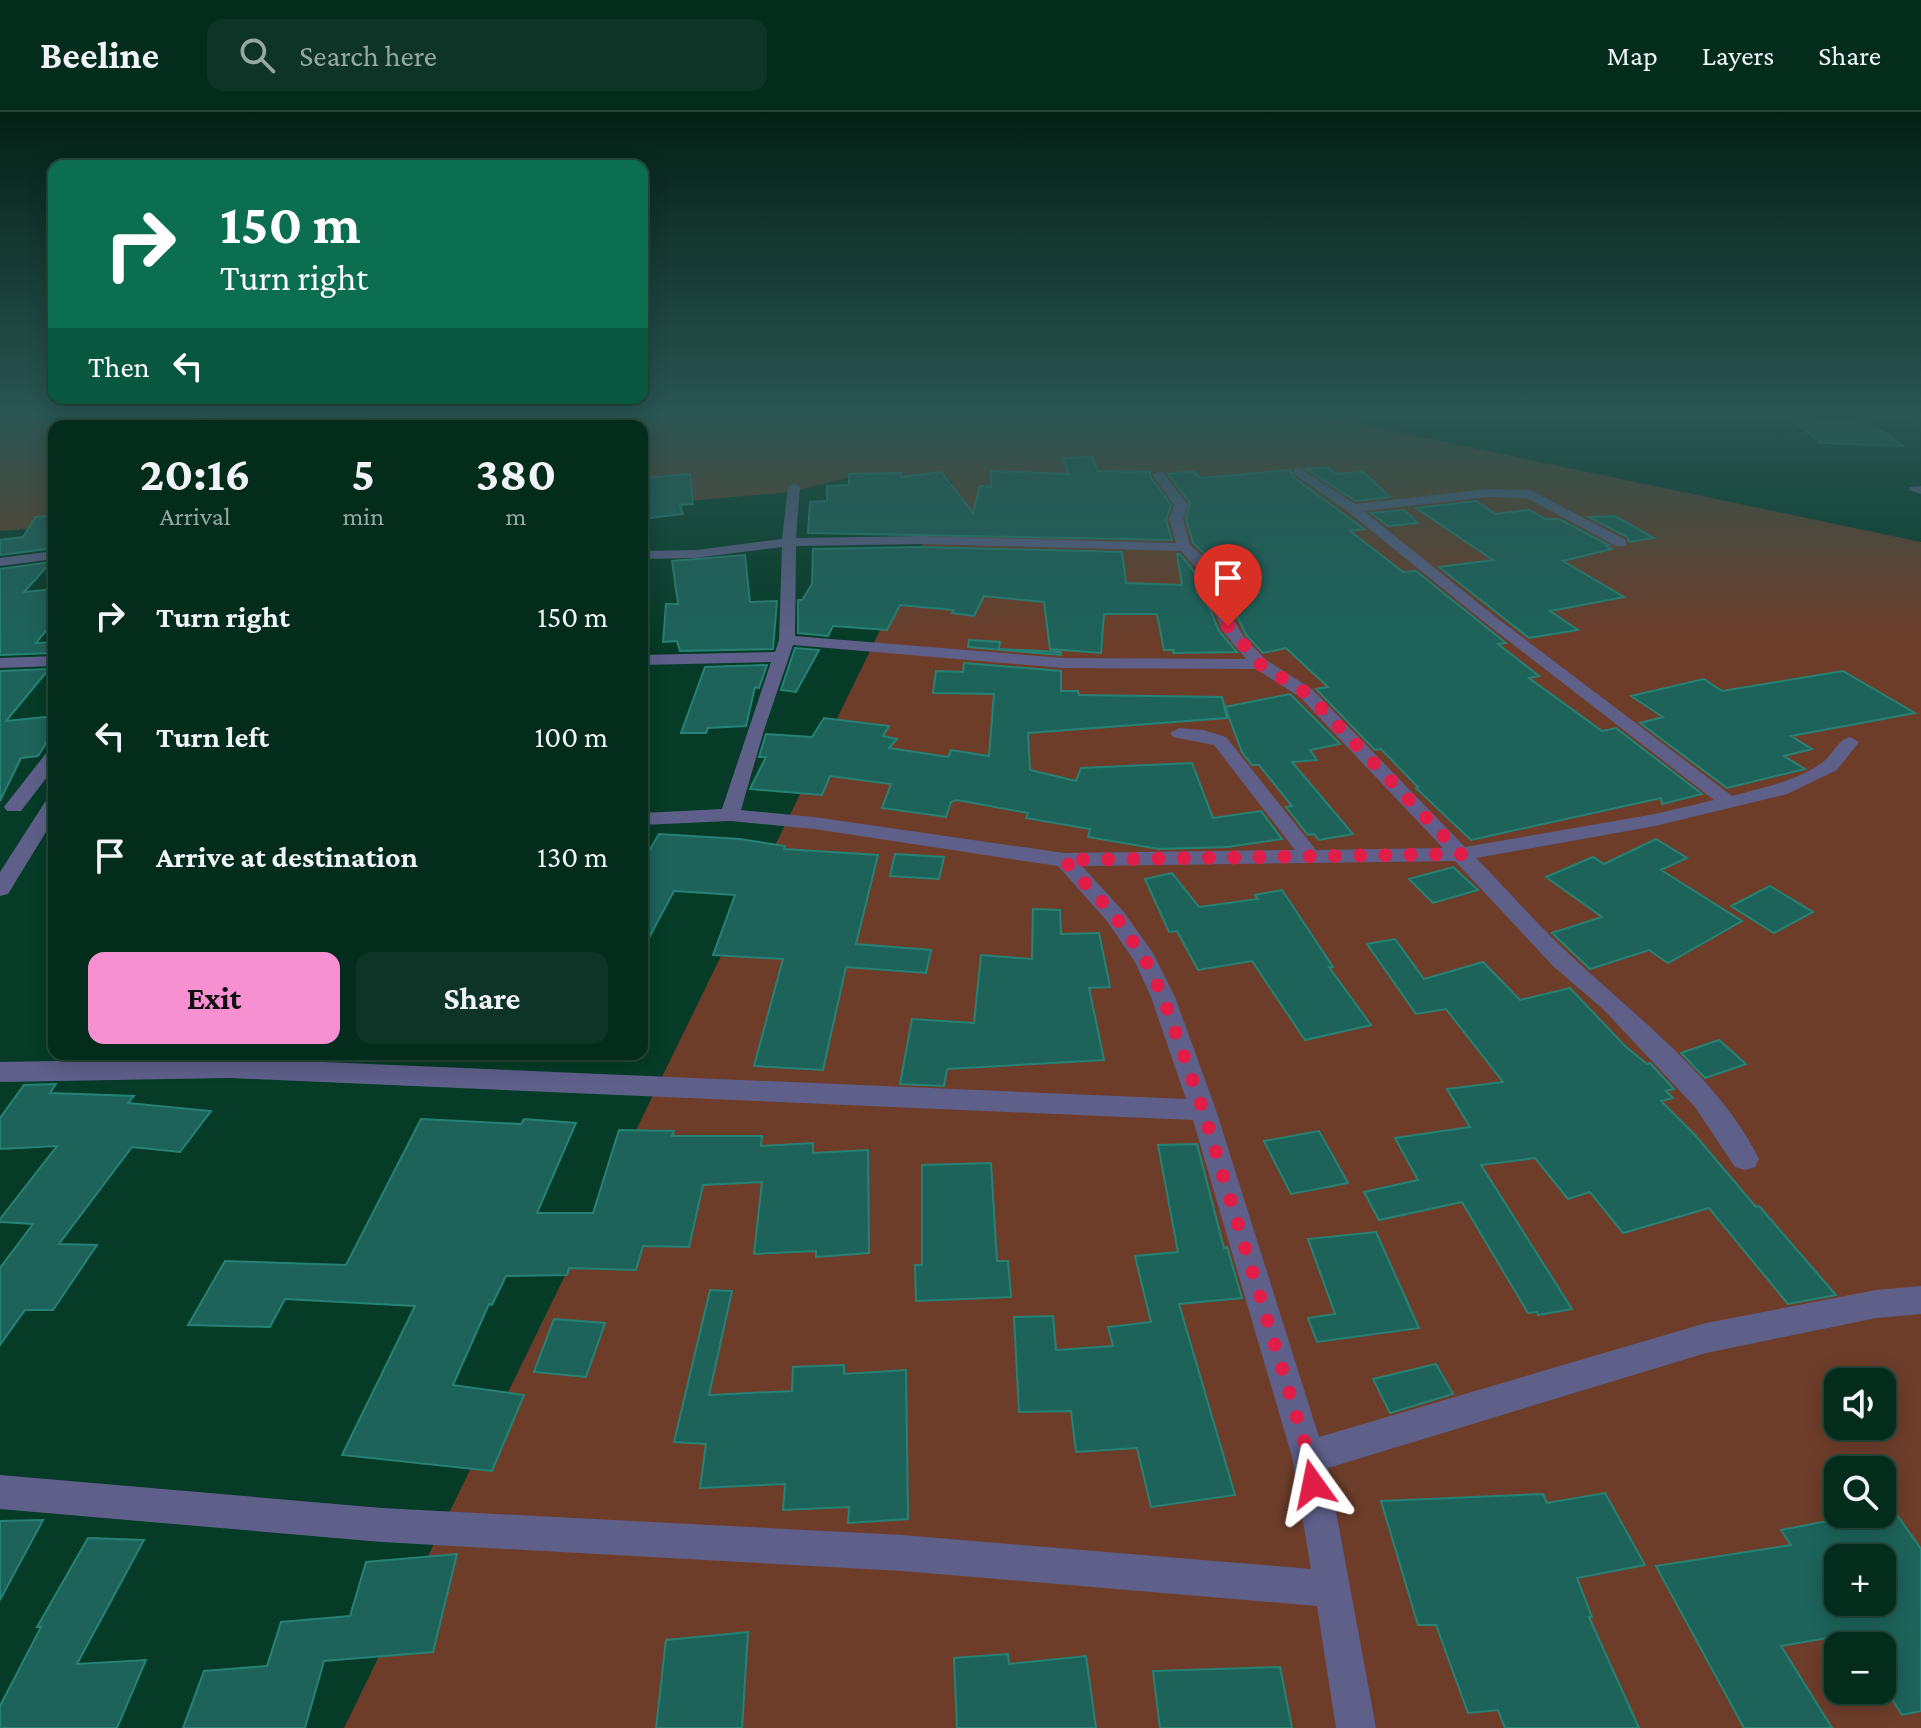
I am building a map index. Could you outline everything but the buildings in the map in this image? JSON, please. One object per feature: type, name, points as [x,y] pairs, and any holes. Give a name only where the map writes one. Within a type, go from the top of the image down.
[{"type":"street","points":[[730,815],[784,648],[793,491]]},
{"type":"street","points":[[1171,491],[1181,505],[1176,519],[1184,547]]},
{"type":"street","points":[[1328,491],[1730,803]]},
{"type":"street","points":[[1352,508],[1488,493],[1530,494],[1621,543]]},
{"type":"street","points":[[648,555],[721,551],[789,542],[921,540],[1184,547],[1193,551],[1228,626],[1260,664],[1315,701],[1561,960],[1611,1003],[1704,1100],[1745,1159]]},
{"type":"street","points":[[0,562],[48,556]]},
{"type":"street","points":[[648,659],[784,648],[1063,663],[1260,664]]},
{"type":"street","points":[[0,663],[48,661]]},
{"type":"street","points":[[1179,733],[1203,735],[1220,741],[1312,858]]},
{"type":"street","points":[[648,819],[730,815],[924,838],[1064,860],[1461,854],[1640,822],[1780,790],[1830,766],[1850,742]]},
{"type":"street","points":[[7,808],[48,763]]},
{"type":"street","points":[[7,808],[48,806]]},
{"type":"street","points":[[0,889],[48,814]]},
{"type":"street","points":[[1064,860],[1115,916],[1145,959],[1163,997],[1203,1110],[1309,1457],[1356,1728]]},
{"type":"street","points":[[0,1072],[229,1068],[1203,1110]]},
{"type":"street","points":[[1309,1457],[1706,1338],[1876,1304],[1921,1300]]},
{"type":"street","points":[[0,1492],[382,1525],[902,1553],[1330,1589]]},
{"type":"shaded area","points":[[0,491],[48,491],[48,527],[0,531]]},
{"type":"shaded area","points":[[648,491],[792,491],[790,492],[648,504]]},
{"type":"shaded area","points":[[948,491],[1680,491],[1921,542],[1921,1728],[344,1728]]},
{"type":"route","points":[[1228,626],[1260,664],[1306,693],[1461,854],[1064,860],[1115,916],[1145,959],[1163,997],[1203,1110],[1309,1457],[1313,1484]]}]
